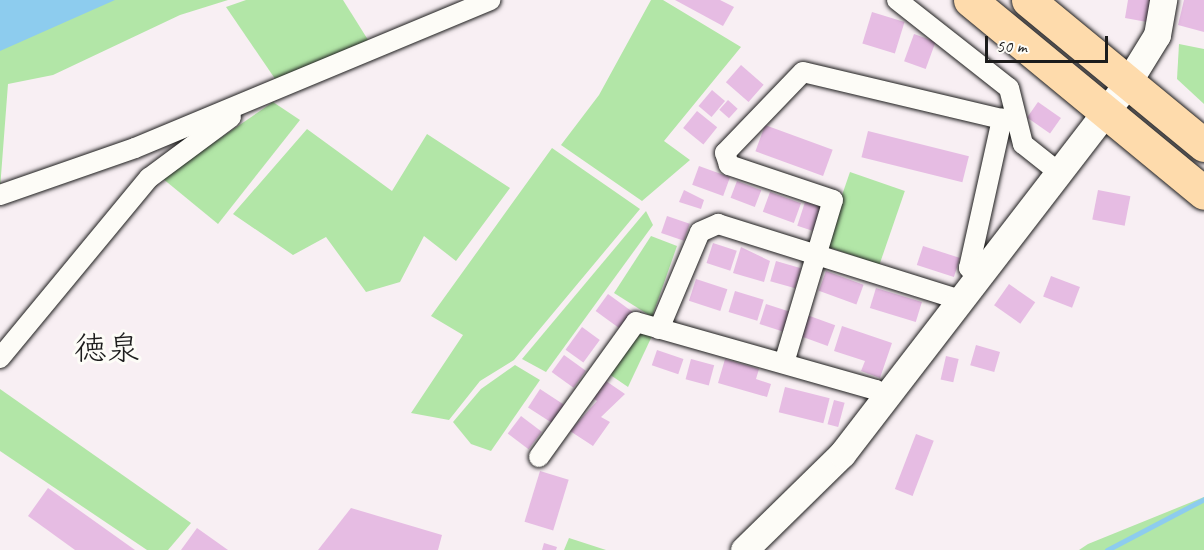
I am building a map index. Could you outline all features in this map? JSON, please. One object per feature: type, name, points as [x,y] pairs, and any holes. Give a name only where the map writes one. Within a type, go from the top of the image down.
[{"type":"highway","points":[[970,0],[1104,113],[1204,193]]},
{"type":"highway","points":[[1028,0],[1204,145]]},
{"type":"street","points":[[0,195],[256,99],[490,0]]},
{"type":"street","points":[[897,0],[1009,88],[1008,121],[969,268],[979,276]]},
{"type":"street","points":[[744,550],[842,454],[887,398],[1057,171],[1128,82],[1157,35],[1163,0]]},
{"type":"street","points":[[784,363],[833,200],[729,165],[726,153],[803,72],[1008,121],[1023,144],[1057,171]]},
{"type":"street","points":[[0,358],[149,178],[256,99]]},
{"type":"street","points":[[659,329],[700,232],[718,224],[961,300]]},
{"type":"street","points":[[539,457],[636,322],[784,363],[887,398]]},
{"type":"green space","points":[[0,0],[228,0],[180,15],[53,75],[8,84],[0,189]]},
{"type":"green space","points":[[246,0],[343,0],[375,51],[282,89],[226,7]]},
{"type":"green space","points":[[651,0],[663,0],[741,47],[664,141],[690,160],[642,201],[561,145],[599,95]]},
{"type":"green space","points":[[1179,44],[1204,49],[1204,104],[1177,79]]},
{"type":"green space","points":[[273,102],[300,120],[218,224],[162,178]]},
{"type":"green space","points":[[307,129],[392,191],[427,134],[510,188],[456,261],[424,236],[400,282],[366,292],[326,237],[293,255],[233,214]]},
{"type":"green space","points":[[552,148],[640,209],[514,360],[480,381],[449,420],[411,413],[463,335],[431,316]]},
{"type":"green space","points":[[850,172],[905,191],[879,265],[825,246]]},
{"type":"green space","points":[[646,211],[653,225],[546,372],[522,359]]},
{"type":"green space","points":[[651,236],[677,246],[652,317],[614,293]]},
{"type":"green space","points":[[642,331],[652,336],[628,387],[609,374]]},
{"type":"green space","points":[[515,365],[540,380],[491,451],[471,444],[453,422],[481,389]]},
{"type":"green space","points":[[0,389],[191,523],[168,550],[147,550],[0,451]]},
{"type":"green space","points":[[1204,497],[1204,550],[1079,550],[1088,544]]},
{"type":"green space","points":[[569,538],[606,550],[564,550]]},
{"type":"water","points":[[0,0],[115,0],[0,51]]},
{"type":"building","points":[[675,0],[720,0],[734,7],[723,26]]},
{"type":"building","points":[[1128,0],[1151,0],[1147,22],[1125,18]]},
{"type":"building","points":[[1184,0],[1204,0],[1204,32],[1178,25]]},
{"type":"building","points":[[872,12],[905,22],[895,53],[862,44]]},
{"type":"building","points":[[914,34],[936,42],[926,69],[904,61]]},
{"type":"building","points":[[741,65],[764,85],[749,102],[726,82]]},
{"type":"building","points":[[712,90],[725,101],[712,117],[699,106]]},
{"type":"building","points":[[728,100],[738,109],[729,118],[719,110]]},
{"type":"building","points":[[1038,102],[1061,118],[1050,134],[1027,118]]},
{"type":"building","points":[[697,111],[717,127],[703,144],[683,128]]},
{"type":"building","points":[[765,125],[833,150],[823,176],[755,151]]},
{"type":"building","points":[[868,131],[969,156],[962,182],[861,157]]},
{"type":"building","points":[[699,166],[730,177],[723,196],[692,185]]},
{"type":"building","points":[[737,181],[761,190],[755,207],[731,198]]},
{"type":"building","points":[[684,190],[704,200],[701,209],[679,202]]},
{"type":"building","points":[[1098,190],[1130,196],[1125,226],[1092,219]]},
{"type":"building","points":[[770,192],[801,203],[794,223],[763,212]]},
{"type":"building","points":[[805,202],[827,209],[819,233],[797,226]]},
{"type":"building","points":[[667,216],[690,224],[684,241],[661,233]]},
{"type":"building","points":[[713,243],[737,251],[730,271],[707,263]]},
{"type":"building","points":[[923,246],[960,258],[954,277],[917,265]]},
{"type":"building","points":[[741,247],[770,261],[764,282],[733,273]]},
{"type":"building","points":[[776,261],[801,268],[795,288],[770,281]]},
{"type":"building","points":[[826,271],[864,285],[856,304],[819,291]]},
{"type":"building","points":[[1051,276],[1080,287],[1072,308],[1043,297]]},
{"type":"building","points":[[696,279],[727,289],[720,311],[689,301]]},
{"type":"building","points":[[1009,284],[1035,302],[1020,324],[994,305]]},
{"type":"building","points":[[876,288],[922,302],[916,322],[870,308]]},
{"type":"building","points":[[735,291],[764,300],[757,321],[729,312]]},
{"type":"building","points":[[608,294],[633,312],[621,329],[596,311]]},
{"type":"building","points":[[766,304],[791,312],[784,332],[760,324]]},
{"type":"building","points":[[807,315],[835,325],[828,346],[799,336]]},
{"type":"building","points":[[842,326],[892,343],[880,378],[861,371],[865,361],[834,351]]},
{"type":"building","points":[[582,327],[600,340],[583,363],[566,350]]},
{"type":"building","points":[[976,345],[1000,352],[994,372],[970,365]]},
{"type":"building","points":[[657,350],[683,359],[678,374],[652,365]]},
{"type":"building","points":[[564,355],[586,371],[573,388],[552,372]]},
{"type":"building","points":[[946,356],[959,359],[953,382],[941,379]]},
{"type":"building","points":[[691,359],[714,365],[709,385],[686,379]]},
{"type":"building","points":[[725,359],[759,369],[756,379],[771,384],[767,397],[718,383]]},
{"type":"building","points":[[603,379],[625,394],[601,417],[610,422],[593,446],[570,431],[597,401],[591,397]]},
{"type":"building","points":[[785,387],[830,398],[823,423],[779,412]]},
{"type":"building","points":[[540,389],[566,406],[554,424],[528,407]]},
{"type":"building","points":[[834,400],[845,403],[838,427],[828,424]]},
{"type":"building","points":[[521,416],[542,432],[529,449],[508,434]]},
{"type":"building","points":[[916,434],[934,441],[913,496],[895,489]]},
{"type":"building","points":[[540,471],[569,480],[553,530],[525,522]]},
{"type":"building","points":[[48,488],[135,550],[75,550],[28,516]]},
{"type":"building","points":[[351,508],[442,535],[438,550],[318,550]]},
{"type":"building","points":[[197,528],[228,550],[181,550]]},
{"type":"building","points":[[544,543],[557,547],[556,550],[542,550]]},
{"type":"waterway","points":[[1107,550],[1204,499]]},
{"type":"district","name":"徳泉","points":[[107,349]]}]
